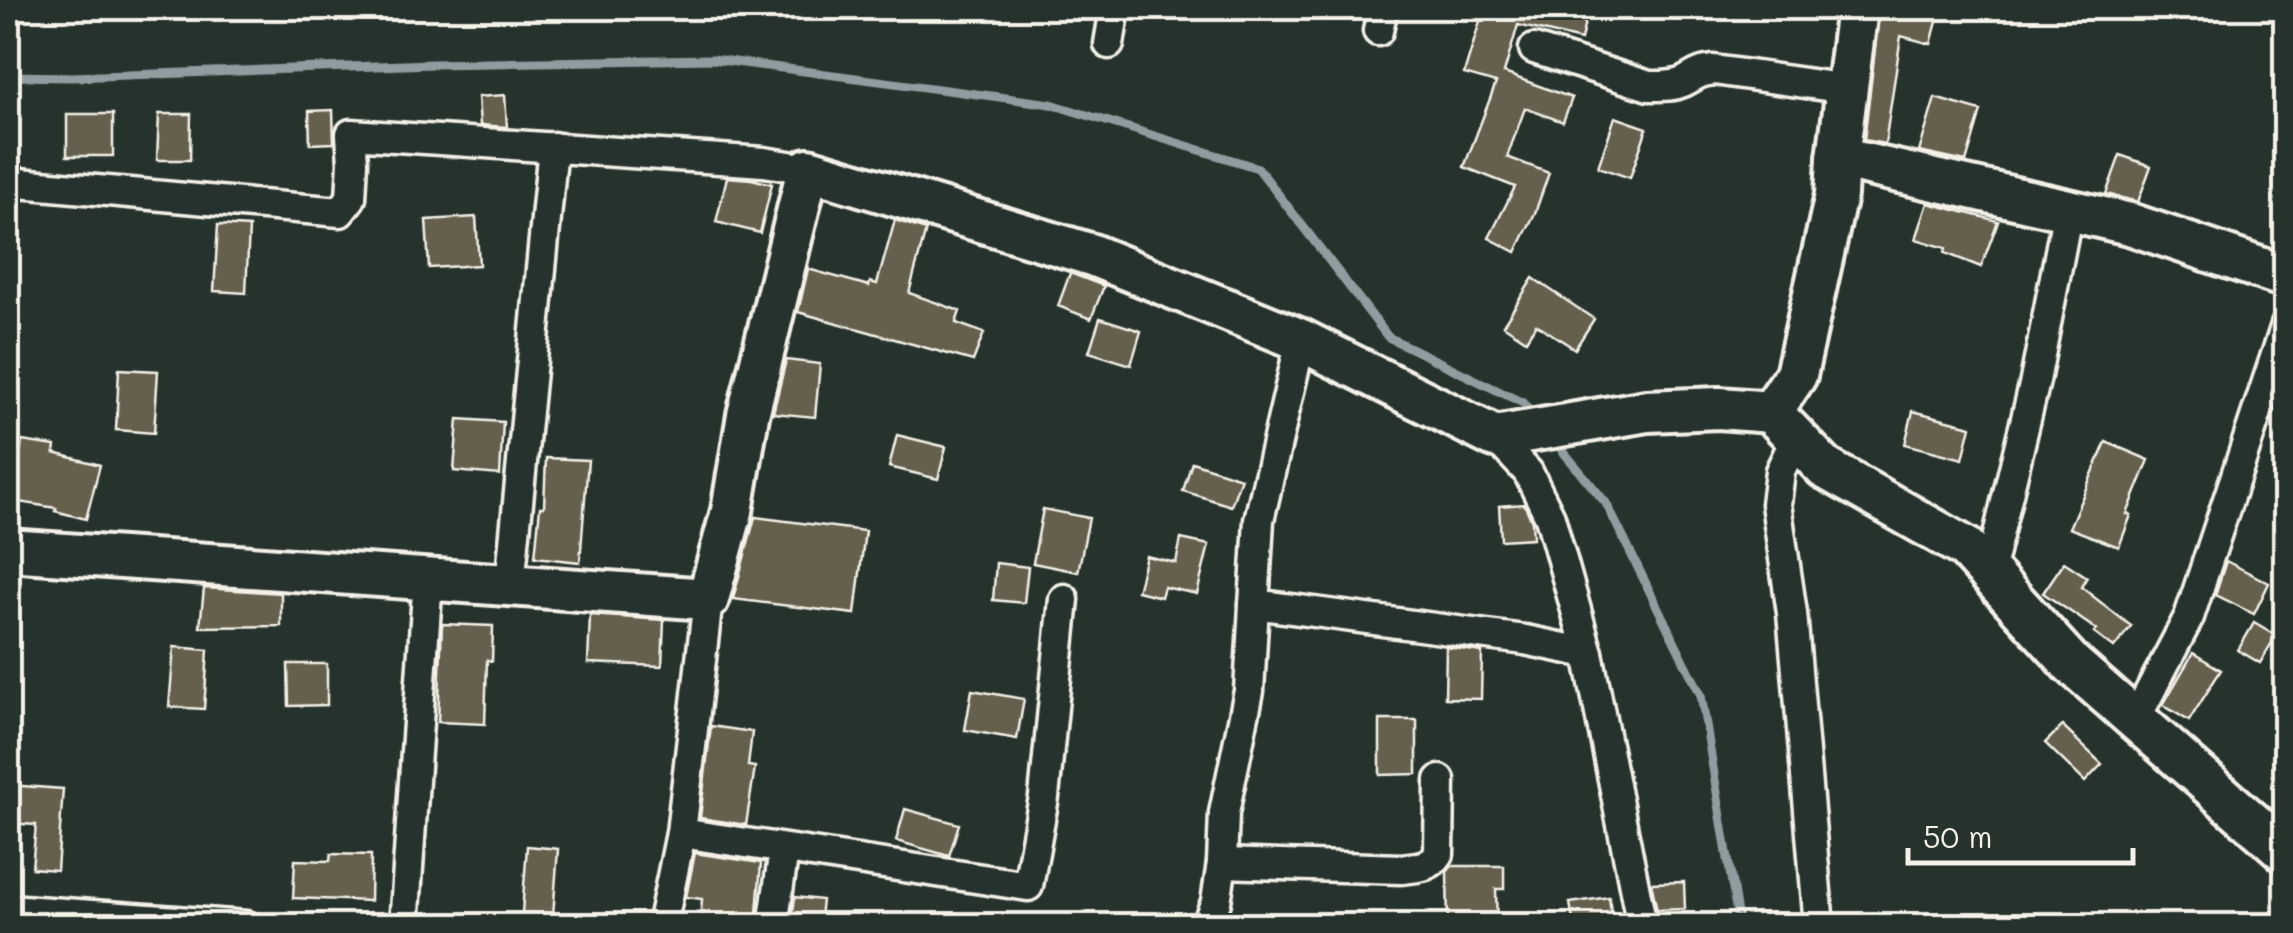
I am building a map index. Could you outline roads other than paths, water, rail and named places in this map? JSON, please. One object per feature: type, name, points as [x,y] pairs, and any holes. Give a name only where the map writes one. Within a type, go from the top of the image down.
[{"type":"street","points":[[1109,44],[1116,8]]},
{"type":"street","points":[[1819,926],[1792,613],[1776,504],[1784,425],[1836,195],[1857,8]]},
{"type":"street","points":[[1534,49],[1649,86],[1670,86],[1698,72],[1714,70],[1847,89]]},
{"type":"street","points":[[8,182],[340,212],[350,198],[351,134],[764,162],[808,169],[1092,255],[1300,340],[1495,437],[1528,472],[1550,517],[1588,653],[1642,926]]},
{"type":"street","points":[[510,584],[554,147]]},
{"type":"street","points":[[1838,158],[2130,224],[2286,276]]},
{"type":"street","points":[[662,926],[681,833],[708,599],[732,511],[748,415],[808,169]]},
{"type":"street","points":[[1989,574],[2035,381],[2068,210]]},
{"type":"street","points":[[2136,720],[2189,617],[2286,325]]},
{"type":"street","points":[[1206,926],[1216,902],[1224,812],[1249,691],[1259,520],[1300,340]]},
{"type":"street","points":[[1495,437],[1647,411],[1719,408],[1784,425],[1824,468],[1966,548],[2072,664],[2283,840]]},
{"type":"street","points":[[8,550],[708,599]]},
{"type":"street","points":[[404,926],[428,578]]},
{"type":"street","points":[[681,833],[1028,886],[1044,797],[1064,599]]},
{"type":"street","points":[[1254,604],[1525,640],[1588,653]]},
{"type":"street","points":[[1222,863],[1424,866],[1439,854],[1440,780]]},
{"type":"street","points":[[773,926],[784,850]]},
{"type":"street","points":[[8,909],[247,926]]},
{"type":"waterway","points":[[8,76],[713,59],[1051,104],[1258,168],[1388,337],[1523,403],[1536,419]]},
{"type":"waterway","points":[[1552,438],[1606,503],[1701,695],[1739,926]]}]
